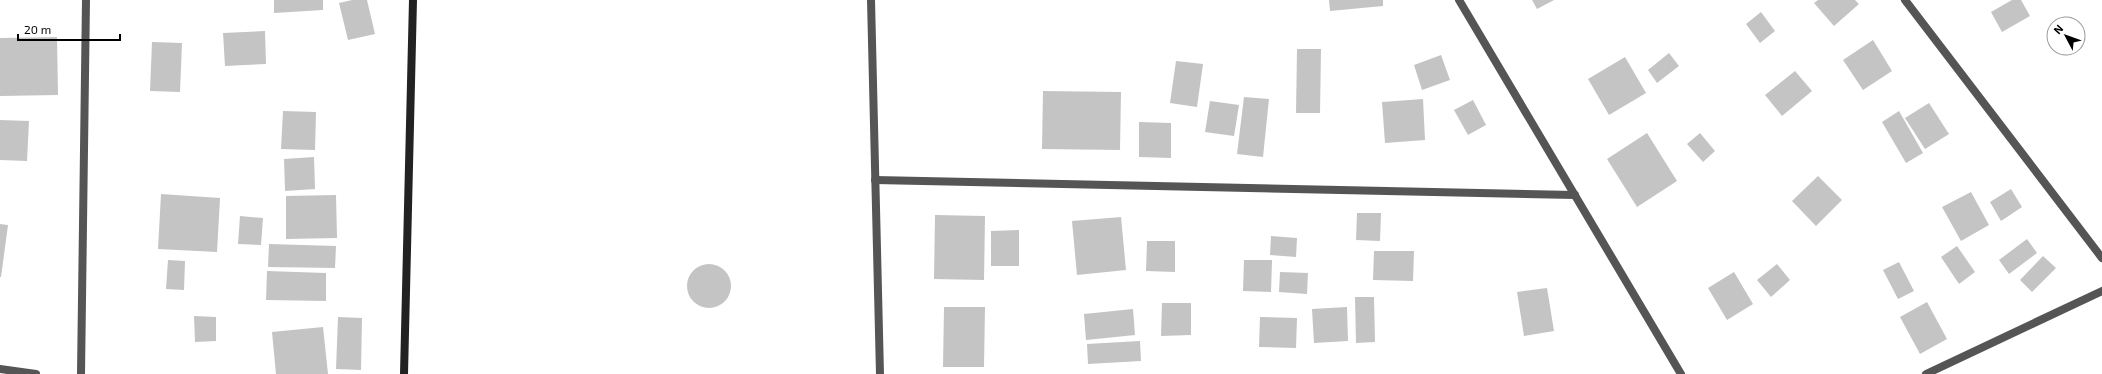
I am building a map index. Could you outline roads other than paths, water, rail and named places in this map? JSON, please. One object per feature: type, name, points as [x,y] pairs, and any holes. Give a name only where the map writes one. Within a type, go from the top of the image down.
[{"type":"main road","points":[[404,374],[413,0]]},
{"type":"street","points":[[81,374],[86,0]]},
{"type":"street","points":[[871,0],[880,374]]},
{"type":"street","points":[[1459,0],[1681,374]]},
{"type":"street","points":[[1905,0],[2102,258]]},
{"type":"street","points":[[876,180],[1575,195]]},
{"type":"street","points":[[1926,374],[2102,291]]},
{"type":"street","points":[[0,369],[36,374]]}]
